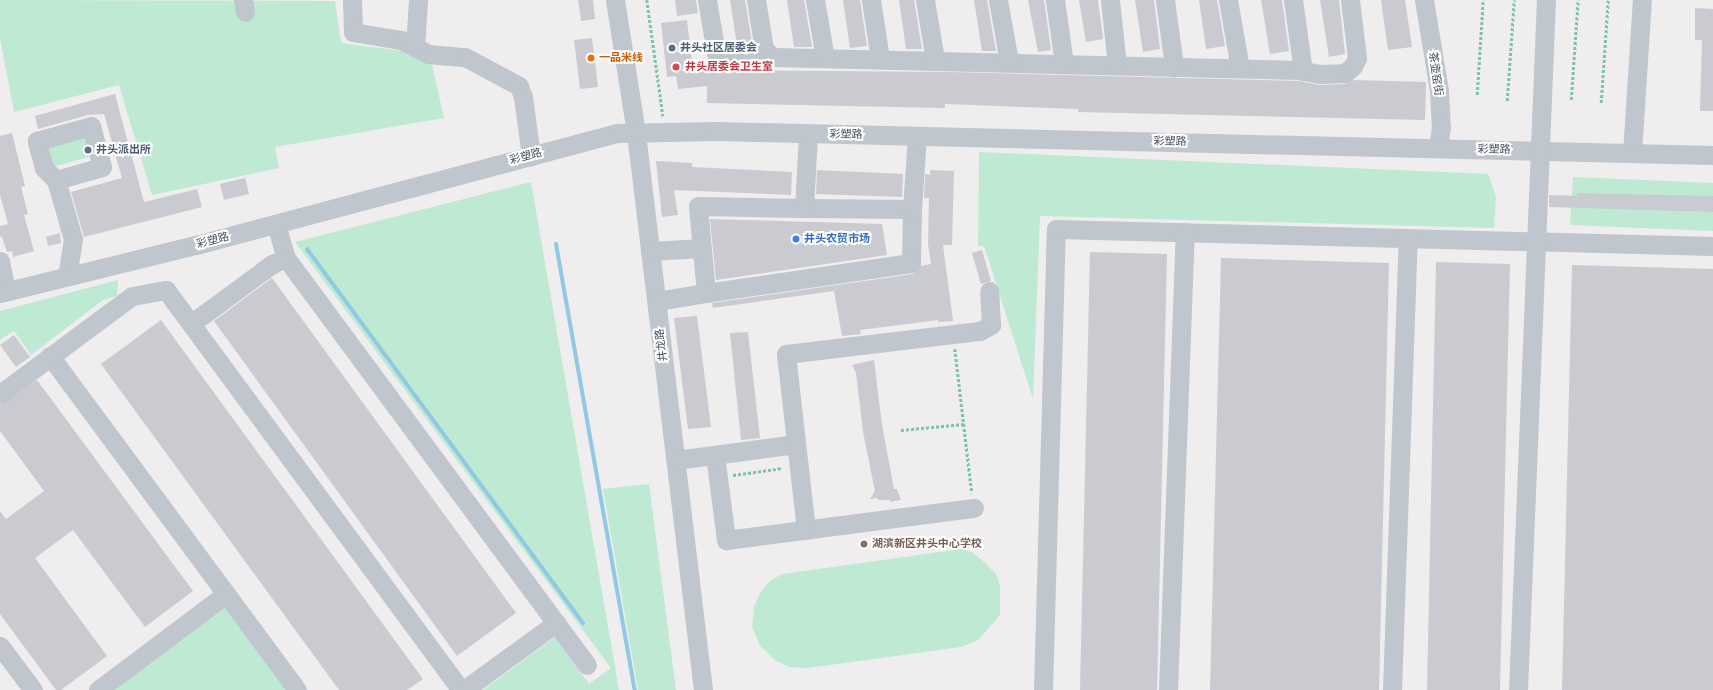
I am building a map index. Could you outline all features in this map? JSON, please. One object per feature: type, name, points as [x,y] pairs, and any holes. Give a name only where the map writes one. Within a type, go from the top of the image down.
[{"type":"street","points":[[352,0],[353,32],[386,36],[428,54],[464,57],[519,86],[523,97],[531,156]]},
{"type":"street","points":[[414,47],[418,0]]},
{"type":"street","name":"井龙路","points":[[615,0],[636,133],[703,690]]},
{"type":"street","points":[[708,0],[716,53],[720,58],[767,53],[773,57],[1240,68],[1304,71],[1320,74],[1345,73],[1353,66],[1357,58],[1350,0]]},
{"type":"street","points":[[756,0],[767,53]]},
{"type":"street","points":[[815,0],[825,58]]},
{"type":"street","points":[[871,0],[880,59]]},
{"type":"street","points":[[925,0],[935,60]]},
{"type":"street","points":[[998,0],[1009,62]]},
{"type":"street","points":[[1055,0],[1064,64]]},
{"type":"street","points":[[1110,0],[1117,65]]},
{"type":"street","points":[[1165,0],[1174,66]]},
{"type":"street","points":[[1228,0],[1240,68]]},
{"type":"street","points":[[1293,0],[1304,71]]},
{"type":"street","name":"茶壶窑街","points":[[1424,0],[1439,91],[1441,127],[1438,148]]},
{"type":"street","points":[[1518,690],[1546,0]]},
{"type":"street","points":[[1632,153],[1642,0]]},
{"type":"street","name":"彩塑路","points":[[3,292],[276,224],[617,133],[665,132],[917,136],[1713,155]]},
{"type":"street","points":[[804,208],[808,134]]},
{"type":"street","points":[[656,301],[911,262],[912,209],[917,136]]},
{"type":"street","points":[[56,180],[73,239],[67,276]]},
{"type":"street","points":[[706,293],[698,206],[912,209]]},
{"type":"street","points":[[276,224],[286,258],[587,665]]},
{"type":"street","points":[[1043,690],[1056,229],[1713,246]]},
{"type":"street","points":[[1168,690],[1185,232]]},
{"type":"street","points":[[1392,690],[1408,238]]},
{"type":"street","points":[[650,251],[702,248]]},
{"type":"street","points":[[192,324],[272,264],[286,258]]},
{"type":"street","points":[[0,261],[3,292]]},
{"type":"street","points":[[0,394],[132,296],[166,290],[462,690],[556,623]]},
{"type":"street","points":[[806,530],[786,354],[980,331],[991,324],[989,290]]},
{"type":"street","points":[[50,356],[297,690]]},
{"type":"street","points":[[676,460],[796,444]]},
{"type":"street","points":[[715,455],[726,540],[974,508]]},
{"type":"street","points":[[98,690],[226,594]]},
{"type":"street","points":[[0,646],[33,690]]},
{"type":"path","points":[[647,0],[665,132]]},
{"type":"path","points":[[1477,95],[1483,0]]},
{"type":"path","points":[[1507,101],[1514,0]]},
{"type":"path","points":[[1571,100],[1578,0]]},
{"type":"path","points":[[1601,103],[1608,0]]},
{"type":"path","points":[[953,334],[974,508]]},
{"type":"path","points":[[901,430],[964,424]]},
{"type":"path","points":[[718,476],[798,467]]},
{"type":"green space","points":[[0,0],[335,1],[341,43],[402,51],[432,65],[444,118],[275,147],[279,168],[152,195],[119,85],[14,112],[0,38]]},
{"type":"green space","points":[[88,130],[95,155],[53,167],[46,142]]},
{"type":"green space","points":[[979,152],[1488,174],[1496,197],[1494,228],[1040,216],[1033,399],[984,246],[978,246]]},
{"type":"green space","points":[[1573,177],[1713,183],[1713,231],[1570,225]]},
{"type":"green space","points":[[531,182],[619,690],[483,690],[555,637],[589,684],[611,668],[295,242]]},
{"type":"green space","points":[[118,280],[117,296],[103,300],[31,355],[14,331],[0,340],[0,311]]},
{"type":"green space","points":[[649,484],[676,690],[638,690],[603,489]]},
{"type":"green space","points":[[961,549],[972,552],[983,561],[996,574],[1000,586],[1000,615],[978,640],[961,647],[808,668],[789,667],[775,660],[760,646],[752,627],[754,607],[761,591],[771,580],[783,574]]},
{"type":"green space","points":[[220,607],[225,608],[286,690],[109,690]]},
{"type":"building","points":[[578,0],[593,0],[595,19],[581,21]]},
{"type":"building","points":[[675,0],[696,0],[698,13],[677,16]]},
{"type":"building","points":[[730,0],[745,0],[752,43],[737,45]]},
{"type":"building","points":[[787,0],[804,0],[812,47],[794,47]]},
{"type":"building","points":[[843,0],[860,0],[867,46],[850,48]]},
{"type":"building","points":[[899,0],[914,0],[922,49],[906,49]]},
{"type":"building","points":[[974,0],[987,0],[996,51],[982,51]]},
{"type":"building","points":[[1028,0],[1044,0],[1051,50],[1038,52]]},
{"type":"building","points":[[1079,0],[1098,0],[1103,39],[1086,42]]},
{"type":"building","points":[[1135,0],[1154,0],[1160,49],[1143,52]]},
{"type":"building","points":[[1199,0],[1217,0],[1225,46],[1206,49]]},
{"type":"building","points":[[1261,0],[1282,0],[1289,51],[1270,54]]},
{"type":"building","points":[[1320,0],[1339,0],[1345,54],[1329,57]]},
{"type":"building","points":[[1381,0],[1405,0],[1412,47],[1388,50]]},
{"type":"building","points":[[1695,8],[1713,9],[1713,111],[1700,111],[1702,40],[1695,40]]},
{"type":"building","points":[[687,20],[693,70],[951,72],[1298,81],[1320,85],[1345,84],[1354,80],[1426,82],[1425,120],[1078,112],[1078,109],[945,104],[945,108],[707,103],[707,86],[678,89],[676,76],[667,77],[661,23]]},
{"type":"building","points":[[592,38],[598,87],[580,89],[574,40]]},
{"type":"building","points":[[115,94],[144,202],[197,189],[202,207],[84,237],[71,192],[122,178],[104,114],[88,115],[38,129],[35,116]]},
{"type":"building","points":[[12,133],[25,186],[21,187],[28,214],[24,215],[34,251],[13,257],[12,251],[7,252],[2,237],[0,237],[0,226],[8,224],[0,195],[0,136]]},
{"type":"building","points":[[656,161],[692,163],[692,167],[792,172],[791,195],[674,190],[678,215],[662,217]]},
{"type":"building","points":[[817,170],[903,174],[902,197],[816,194]]},
{"type":"building","points":[[930,170],[954,171],[952,245],[943,245],[953,321],[938,322],[938,320],[860,330],[861,334],[842,336],[834,291],[713,308],[712,303],[913,274],[921,266],[931,264],[928,244],[929,198],[924,198],[925,174],[930,175]]},
{"type":"building","points":[[245,178],[249,194],[224,200],[220,184]]},
{"type":"building","points":[[1577,193],[1713,196],[1713,212],[1549,207],[1549,195],[1577,196]]},
{"type":"building","name":"井头农贸市场","points":[[710,219],[882,224],[887,255],[716,280]]},
{"type":"building","points":[[60,233],[61,243],[48,246],[46,237]]},
{"type":"building","points":[[982,250],[991,281],[981,284],[972,253]]},
{"type":"building","points":[[1090,252],[1167,254],[1157,690],[1080,690]]},
{"type":"building","points":[[1221,258],[1389,263],[1379,690],[1210,690]]},
{"type":"building","points":[[1436,262],[1510,264],[1500,690],[1427,690]]},
{"type":"building","points":[[1572,265],[1713,269],[1713,690],[1562,690]]},
{"type":"building","points":[[272,278],[516,613],[457,656],[214,321]]},
{"type":"building","points":[[697,316],[711,427],[688,429],[674,318]]},
{"type":"building","points":[[161,320],[423,679],[407,690],[339,690],[101,364]]},
{"type":"building","points":[[748,332],[760,438],[741,440],[730,333]]},
{"type":"building","points":[[14,335],[30,357],[16,367],[0,345]]},
{"type":"building","points":[[874,360],[882,425],[894,489],[897,489],[901,500],[890,502],[890,500],[878,500],[877,498],[870,499],[875,491],[863,432],[856,373],[852,365]]},
{"type":"building","points":[[37,380],[193,591],[145,627],[73,530],[35,558],[107,656],[61,690],[56,690],[0,614],[0,511],[6,519],[44,491],[0,431],[0,405]]},
{"type":"waterway","points":[[556,244],[635,690]]},
{"type":"waterway","points":[[307,249],[583,623]]},
{"type":"place","name":"井头社区居委会","points":[[672,48]]},
{"type":"place","name":"一品米线","points":[[591,58]]},
{"type":"place","name":"井头居委会卫生室","points":[[676,67]]},
{"type":"place","name":"井头派出所","points":[[88,150]]},
{"type":"place","name":"井头农贸市场","points":[[796,239]]},
{"type":"place","name":"湖滨新区井头中心学校","points":[[864,544]]}]
